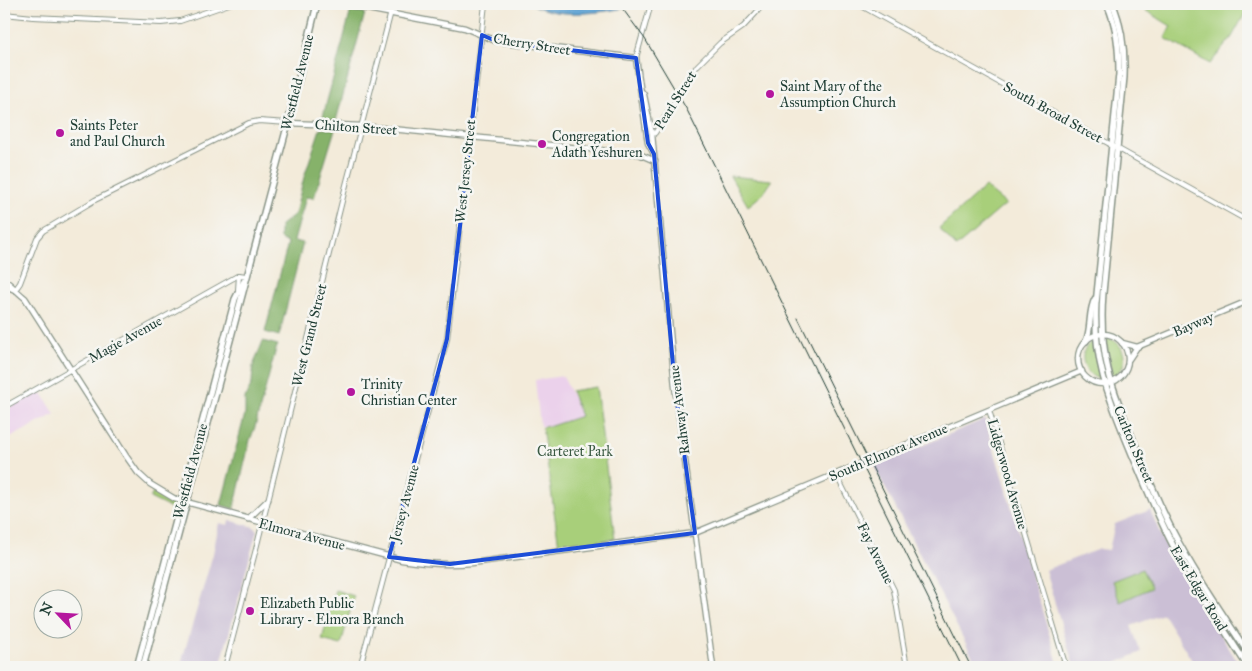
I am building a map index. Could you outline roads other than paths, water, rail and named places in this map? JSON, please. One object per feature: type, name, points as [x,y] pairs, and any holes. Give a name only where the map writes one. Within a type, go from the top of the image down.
[{"type":"main road","name":"Westfield Avenue","points":[[137,667],[247,276],[288,123],[317,4]]},
{"type":"main road","name":"Cherry Street","points":[[342,4],[465,28],[496,41],[636,58]]},
{"type":"main road","points":[[1099,335],[1115,147],[1119,57],[1114,22],[1107,4]]},
{"type":"main road","points":[[1099,335],[1097,296],[1125,67],[1120,26],[1113,4]]},
{"type":"main road","name":"Rahway Avenue","points":[[636,58],[648,143],[653,152]]},
{"type":"main road","name":"Rahway Avenue","points":[[642,92],[652,134],[675,385],[713,667]]},
{"type":"main road","points":[[644,118],[649,132],[652,134]]},
{"type":"main road","name":"Chilton Street","points":[[288,123],[362,126],[640,154],[653,152]]},
{"type":"main road","name":"Chilton Street","points":[[640,154],[655,160]]},
{"type":"main road","name":"Westfield Avenue","points":[[200,444],[235,299],[239,288],[247,276]]},
{"type":"main road","name":"Elmora Avenue","points":[[4,280],[25,298],[70,371],[138,473],[159,491],[184,502],[389,557],[424,564],[465,563],[695,533]]},
{"type":"main road","points":[[4,285],[15,290]]},
{"type":"main road","points":[[1086,341],[1099,335],[1113,337],[1122,343],[1137,348],[1128,360],[1122,374],[1107,383],[1097,384],[1090,380],[1082,371],[1079,355],[1090,331],[1092,304],[1097,296]]},
{"type":"main road","name":"Bayway","points":[[1137,348],[1248,301]]},
{"type":"main road","name":"Carlton Street","points":[[1099,335],[1104,355],[1107,383],[1123,431],[1155,506]]},
{"type":"main road","points":[[1122,343],[1128,360]]},
{"type":"main road","name":"South Elmora Avenue","points":[[695,533],[1082,371]]},
{"type":"main road","name":"Carlton Street","points":[[1107,383],[1181,548]]},
{"type":"main road","points":[[248,519],[268,500]]},
{"type":"main road","name":"East Edgar Road","points":[[1155,506],[1182,561],[1248,667]]},
{"type":"main road","name":"East Edgar Road","points":[[1181,548],[1248,653]]},
{"type":"main road","name":"Westfield Avenue","points":[[142,667],[168,561]]},
{"type":"street","points":[[4,14],[161,23],[180,21],[229,4]]},
{"type":"street","name":"West Grand Street","points":[[225,667],[393,4]]},
{"type":"street","name":"West Jersey Street","points":[[447,339],[468,137],[485,4]]},
{"type":"street","name":"Pearl Street","points":[[652,134],[655,133],[697,66],[720,43],[743,27],[763,4]]},
{"type":"street","name":"South Broad Street","points":[[858,4],[1248,221]]},
{"type":"street","name":"Rahway Avenue","points":[[636,58],[650,5]]},
{"type":"street","name":"Chilton Street","points":[[15,290],[22,278],[40,234],[77,210],[249,123],[259,121],[288,123]]},
{"type":"street","points":[[235,299],[240,275],[247,276]]},
{"type":"street","name":"Magie Avenue","points":[[4,407],[240,275]]},
{"type":"street","name":"Jersey Avenue","points":[[360,667],[447,339]]},
{"type":"street","name":"Lidgerwood Avenue","points":[[989,410],[1026,539],[1066,667]]},
{"type":"street","name":"Fay Avenue","points":[[836,474],[894,590],[907,667]]},
{"type":"water","points":[[532,4],[572,6],[643,4],[602,12],[571,13],[543,9]]},
{"type":"railway","points":[[619,4],[645,39],[687,110],[962,667]]},
{"type":"railway","points":[[798,318],[971,667]]},
{"type":"place","name":"Saint Mary of the Assumption Church","points":[[770,94]]},
{"type":"place","name":"Saints Peter and Paul Church","points":[[60,133]]},
{"type":"place","name":"Congregation Adath Yeshuren","points":[[542,144]]},
{"type":"place","name":"Trinity Christian Center","points":[[351,392]]},
{"type":"place","name":"Elizabeth Public Library - Elmora Branch","points":[[250,611]]},
{"type":"park label","name":"Carteret Park","points":[[575,451]]}]
